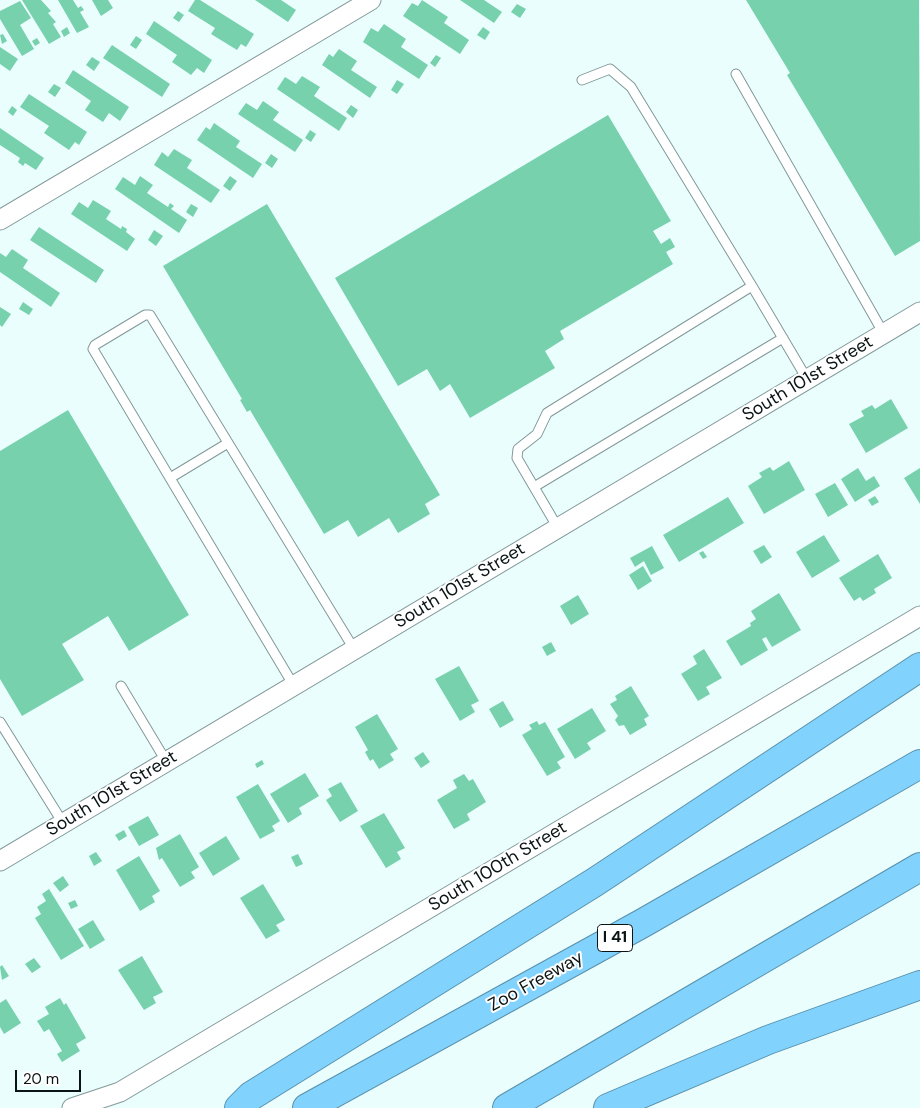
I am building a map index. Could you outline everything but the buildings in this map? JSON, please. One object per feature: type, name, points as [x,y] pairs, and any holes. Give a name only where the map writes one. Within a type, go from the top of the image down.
[{"type":"highway","points":[[239,1108],[251,1096],[595,882],[920,667]]},
{"type":"highway","name":"Zoo Freeway","points":[[307,1108],[643,923],[920,764]]},
{"type":"highway","points":[[507,1108],[920,867]]},
{"type":"highway","points":[[608,1108],[768,1040],[920,985]]},
{"type":"street","points":[[0,220],[371,0]]},
{"type":"street","name":"South 101st Street","points":[[0,861],[920,312]]},
{"type":"street","name":"South 100th Street","points":[[72,1108],[120,1092],[920,616]]},
{"type":"lane","points":[[582,80],[610,69],[631,87],[807,379]]},
{"type":"lane","points":[[736,74],[884,334]]},
{"type":"lane","points":[[558,528],[516,458],[518,449],[537,434],[547,413],[752,286]]},
{"type":"lane","points":[[294,686],[93,349],[95,345],[128,325],[146,315],[150,316],[354,650]]},
{"type":"lane","points":[[534,487],[783,338]]},
{"type":"lane","points":[[170,478],[228,443]]},
{"type":"lane","points":[[121,686],[166,761]]},
{"type":"lane","points":[[0,722],[63,823]]}]
